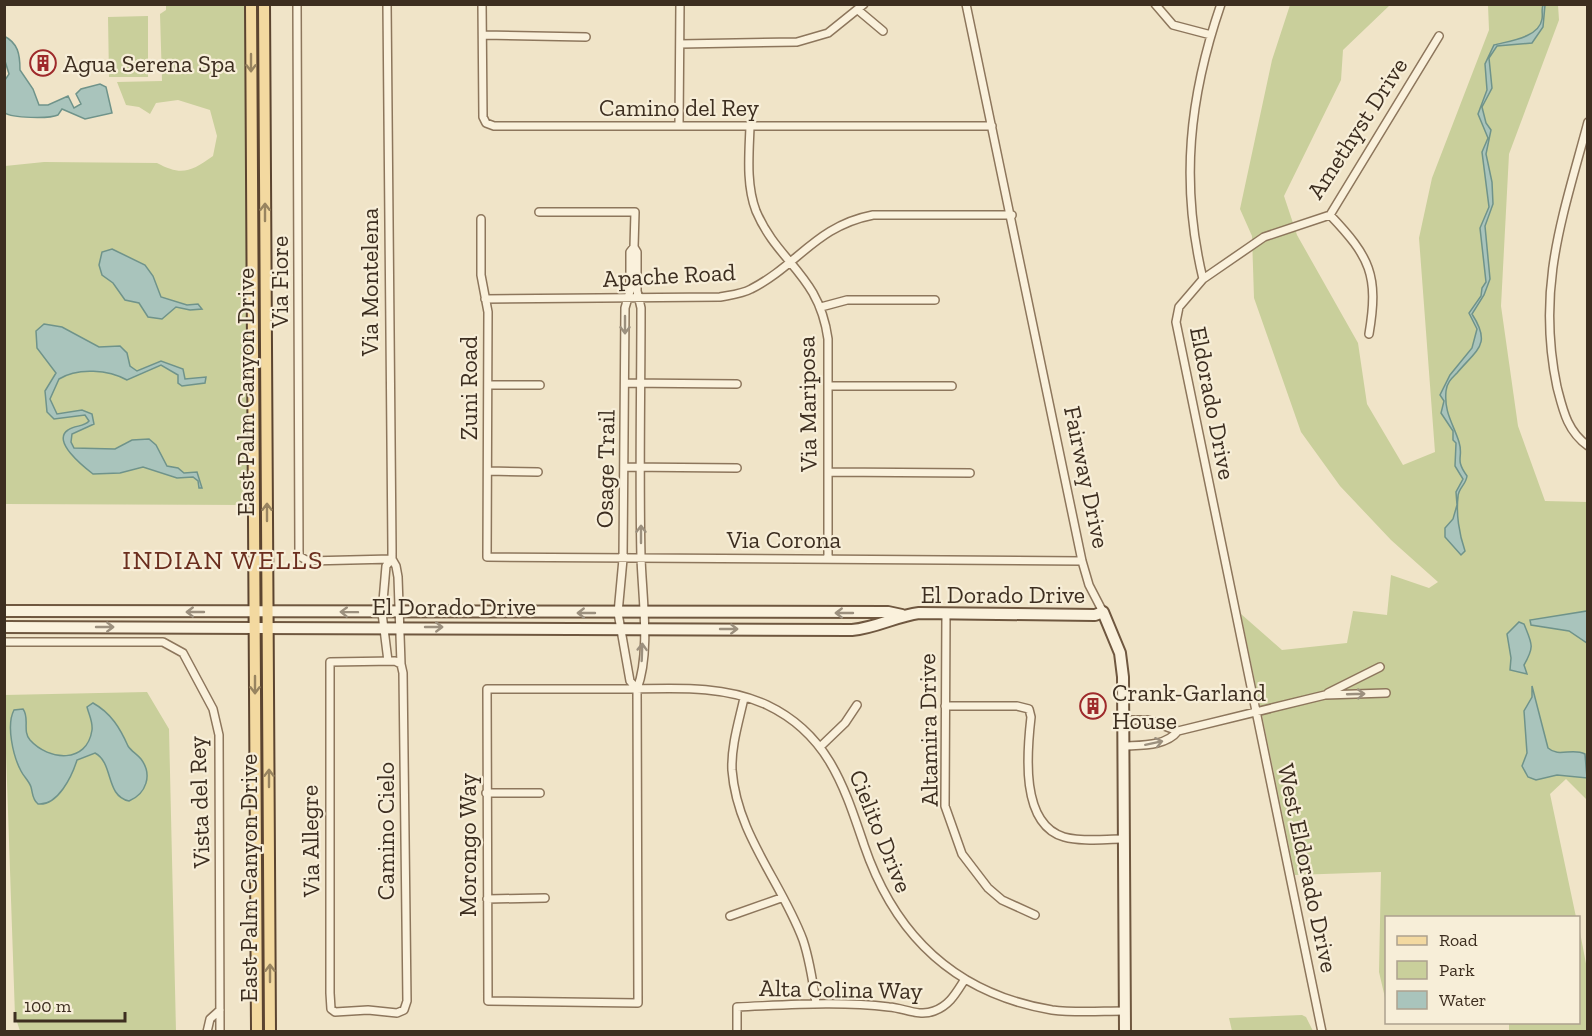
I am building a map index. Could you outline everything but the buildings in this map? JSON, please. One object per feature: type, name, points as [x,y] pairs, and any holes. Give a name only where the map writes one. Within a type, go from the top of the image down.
[{"type":"main road","name":"East Palm Canyon Drive","points":[[251,4],[257,1032]]},
{"type":"main road","name":"East Palm Canyon Drive","points":[[264,4],[270,1032]]},
{"type":"street","name":"Via Fiore","points":[[297,4],[301,559],[392,559]]},
{"type":"street","name":"Via Montelena","points":[[387,4],[392,559],[396,566],[398,582],[402,650]]},
{"type":"street","name":"Camino del Rey","points":[[482,4],[483,117],[486,123],[494,126],[992,126]]},
{"type":"street","points":[[679,126],[680,4]]},
{"type":"street","name":"Fairway Drive","points":[[966,4],[1012,215],[1082,561],[1089,585],[1120,653],[1125,720],[1123,839],[1125,1032]]},
{"type":"street","points":[[1155,4],[1173,25],[1211,35]]},
{"type":"street","points":[[1203,279],[1190,214],[1190,169],[1195,113],[1211,35],[1221,4]]},
{"type":"street","points":[[680,44],[796,42],[828,33],[861,7],[883,31]]},
{"type":"street","points":[[483,35],[586,37]]},
{"type":"street","name":"Amethyst Drive","points":[[1203,279],[1264,237],[1330,215],[1439,36]]},
{"type":"street","points":[[1587,122],[1554,249],[1549,313],[1553,367],[1563,411],[1574,434],[1587,446]]},
{"type":"street","name":"Via Mariposa","points":[[750,127],[750,186],[756,209],[765,228],[807,280],[821,306],[828,339],[828,558]]},
{"type":"street","name":"Osage Trail","points":[[539,212],[635,212],[634,248],[630,252],[628,299],[625,308],[623,559],[618,613],[630,681],[637,689]]},
{"type":"street","name":"Apache Road","points":[[485,299],[720,297],[749,290],[765,281],[824,233],[859,217],[873,215],[1012,215]]},
{"type":"street","points":[[1330,215],[1356,243],[1367,260],[1372,278],[1369,334]]},
{"type":"street","name":"Zuni Road","points":[[481,219],[481,275],[488,312],[487,557]]},
{"type":"street","name":"Osage Trail","points":[[488,1001],[638,1003],[637,689],[641,677],[646,613],[641,559],[638,252],[634,248]]},
{"type":"street","name":"Eldorado Drive","points":[[1203,279],[1179,307],[1176,322],[1255,712]]},
{"type":"street","points":[[821,306],[847,300],[934,300]]},
{"type":"street","points":[[625,383],[737,384]]},
{"type":"street","points":[[488,385],[540,385]]},
{"type":"street","points":[[828,386],[952,386]]},
{"type":"street","points":[[624,467],[737,468]]},
{"type":"street","points":[[488,471],[538,472]]},
{"type":"street","points":[[828,472],[970,473]]},
{"type":"street","name":"Via Corona","points":[[487,557],[1082,561]]},
{"type":"street","name":"Via Montelena","points":[[388,661],[382,613],[386,566],[392,559]]},
{"type":"street","points":[[384,583],[398,582]]},
{"type":"street","name":"El Dorado Drive","points":[[4,611],[888,612],[902,615],[1095,615],[1103,612]]},
{"type":"street","points":[[75,612],[75,627]]},
{"type":"street","points":[[128,612],[128,627]]},
{"type":"street","name":"Altamira Drive","points":[[946,614],[945,806],[962,854],[988,888],[1002,900],[1035,915]]},
{"type":"street","name":"El Dorado Drive","points":[[4,627],[852,630],[867,628],[902,615]]},
{"type":"street","name":"Vista del Rey","points":[[4,642],[163,642],[183,653],[213,709],[219,735],[220,1032]]},
{"type":"street","points":[[387,651],[402,650]]},
{"type":"street","name":"Camino Cielo","points":[[341,1012],[401,1012],[407,1001],[405,988],[402,650]]},
{"type":"street","points":[[388,661],[401,664]]},
{"type":"street","name":"Via Allegre","points":[[341,1012],[331,1009],[330,1003],[330,662],[388,661]]},
{"type":"street","points":[[1125,746],[1148,745],[1166,740],[1178,731],[1325,694],[1380,667]]},
{"type":"street","name":"Cielito Drive","points":[[487,689],[704,689],[744,698],[777,710],[806,732],[820,747],[849,796],[875,875],[889,905],[919,943],[965,980],[1014,1001],[1055,1010],[1125,1011]]},
{"type":"street","name":"Morongo Way","points":[[487,689],[488,1001]]},
{"type":"street","points":[[1325,694],[1386,693]]},
{"type":"street","points":[[744,698],[733,749],[732,769],[738,809],[802,939],[812,972],[816,1003]]},
{"type":"street","points":[[820,747],[845,723],[857,705]]},
{"type":"street","points":[[945,706],[1017,706],[1029,709],[1031,717],[1030,795],[1041,820],[1062,836],[1123,839]]},
{"type":"street","name":"West Eldorado Drive","points":[[1255,712],[1322,1032]]},
{"type":"street","points":[[1125,720],[1148,720],[1178,731]]},
{"type":"street","points":[[486,793],[540,793]]},
{"type":"street","points":[[487,899],[545,898]]},
{"type":"street","points":[[730,916],[782,898]]},
{"type":"street","name":"Alta Colina Way","points":[[737,1032],[737,1007],[816,1003],[890,1007],[916,1013],[932,1012],[950,1002],[965,980]]},
{"type":"street","points":[[207,1032],[210,1019],[220,1010]]},
{"type":"green space","points":[[166,5],[245,5],[249,505],[5,504],[5,166],[44,162],[157,163],[179,171],[192,169],[213,156],[217,136],[210,110],[178,100],[156,103],[150,114],[139,107],[126,105],[117,82],[162,81],[160,14],[166,10]]},
{"type":"green space","points":[[1290,5],[1390,5],[1343,50],[1341,80],[1284,196],[1297,235],[1358,343],[1367,404],[1403,465],[1435,452],[1419,238],[1432,178],[1489,30],[1488,5],[1558,5],[1559,20],[1509,154],[1501,306],[1518,426],[1545,501],[1587,502],[1587,800],[1566,779],[1550,794],[1576,916],[1385,916],[1385,998],[1379,972],[1381,872],[1295,875],[1241,614],[1282,650],[1347,643],[1353,611],[1387,615],[1391,575],[1429,588],[1438,582],[1391,540],[1340,486],[1301,432],[1254,298],[1252,236],[1240,209],[1272,60]]},
{"type":"green space","points":[[148,16],[148,77],[109,77],[108,17]]},
{"type":"green space","points":[[147,692],[169,729],[176,1031],[20,1031],[15,1016],[4,695]]},
{"type":"green space","points":[[1580,932],[1587,969],[1587,1031],[1509,1031],[1509,1024],[1580,1024]]},
{"type":"green space","points":[[1302,1015],[1306,1017],[1313,1031],[1232,1031],[1229,1018]]},
{"type":"water","points":[[1543,5],[1545,5],[1543,27],[1532,43],[1497,46],[1489,58],[1492,88],[1482,107],[1486,123],[1491,130],[1486,154],[1492,182],[1493,204],[1485,226],[1490,279],[1484,295],[1472,314],[1481,333],[1480,346],[1450,380],[1446,391],[1448,412],[1460,447],[1460,462],[1467,476],[1459,491],[1457,503],[1458,524],[1465,551],[1461,555],[1445,537],[1445,528],[1453,519],[1457,505],[1456,492],[1463,479],[1455,466],[1456,443],[1453,440],[1453,431],[1441,413],[1444,401],[1440,395],[1450,375],[1472,348],[1477,329],[1469,313],[1481,296],[1486,282],[1480,228],[1489,207],[1482,152],[1488,138],[1478,114],[1487,90],[1485,64],[1494,45],[1522,38],[1535,31],[1542,19]]},
{"type":"water","points":[[4,36],[17,50],[20,70],[33,89],[39,105],[48,105],[68,96],[74,108],[81,104],[76,94],[81,89],[100,84],[106,87],[112,113],[85,119],[62,109],[58,115],[47,117],[22,117],[5,113],[5,80],[9,74],[5,61]]},
{"type":"water","points":[[112,249],[145,265],[153,276],[161,297],[187,305],[198,304],[202,309],[190,310],[176,307],[162,319],[148,317],[139,303],[125,300],[113,283],[102,275],[99,265],[102,252]]},
{"type":"water","points":[[44,324],[62,327],[99,347],[120,346],[127,353],[130,366],[137,371],[161,361],[183,369],[185,379],[206,377],[205,383],[182,386],[178,383],[178,375],[161,365],[127,380],[103,372],[84,371],[59,379],[50,399],[57,414],[82,410],[92,414],[94,424],[72,434],[71,442],[74,448],[115,449],[132,440],[149,439],[156,445],[167,466],[178,468],[184,473],[197,472],[202,488],[199,488],[198,481],[193,477],[177,478],[143,467],[120,473],[93,474],[71,454],[63,441],[64,435],[71,428],[89,421],[85,415],[54,419],[47,412],[45,391],[56,373],[37,348],[36,331]]},
{"type":"water","points":[[1587,611],[1587,643],[1569,631],[1531,625],[1530,620]]},
{"type":"water","points":[[1519,622],[1524,624],[1531,645],[1524,665],[1527,674],[1510,670],[1511,658],[1507,634]]},
{"type":"water","points":[[1532,686],[1548,748],[1557,752],[1585,754],[1587,778],[1557,775],[1536,780],[1528,777],[1522,766],[1527,753],[1524,711],[1532,697]]},
{"type":"water","points":[[93,703],[105,711],[122,733],[128,746],[145,765],[147,777],[143,789],[140,794],[129,801],[121,798],[116,793],[105,764],[95,753],[77,760],[72,774],[58,795],[52,800],[38,804],[18,765],[13,749],[11,724],[14,710],[23,709],[30,740],[47,752],[66,756],[83,749],[89,741],[92,727],[87,707]]},
{"type":"place","name":"Agua Serena Spa","points":[[43,63]]},
{"type":"place","name":"Crank-Garland House","points":[[1093,706]]},
{"type":"district","name":"INDIAN WELLS","points":[[223,560]]}]
